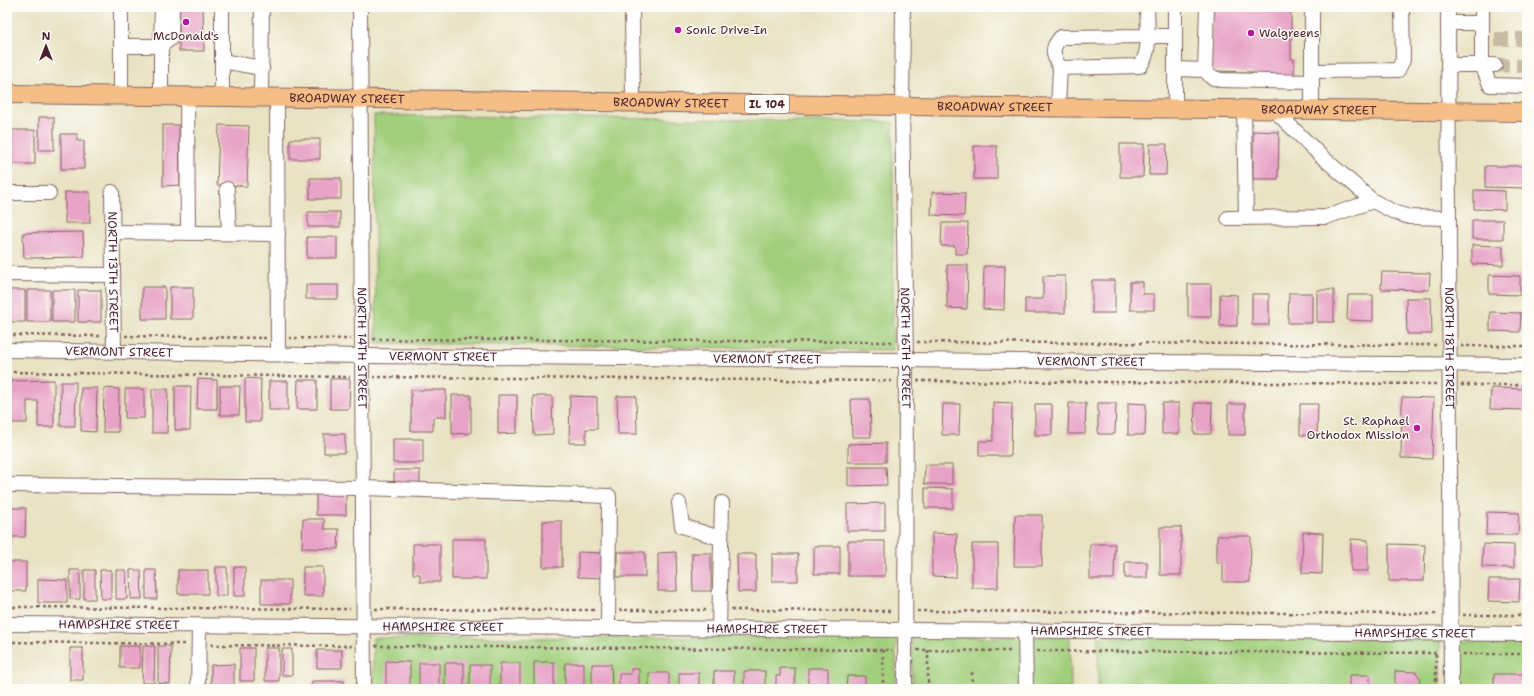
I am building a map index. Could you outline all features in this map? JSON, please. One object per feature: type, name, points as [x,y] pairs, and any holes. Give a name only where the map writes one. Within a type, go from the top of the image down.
[{"type":"main road","name":"BROADWAY STREET","points":[[7,94],[902,106],[1448,110],[1527,112]]},
{"type":"street","points":[[121,7],[121,95]]},
{"type":"street","points":[[161,95],[162,7]]},
{"type":"street","points":[[121,46],[161,46],[171,38],[172,7]]},
{"type":"street","points":[[222,7],[222,96]]},
{"type":"street","points":[[262,7],[262,68],[269,97],[278,234],[278,354]]},
{"type":"street","name":"NORTH 14TH STREET","points":[[360,7],[364,689]]},
{"type":"street","points":[[632,7],[633,102]]},
{"type":"street","name":"NORTH 16TH STREET","points":[[903,7],[902,106],[906,360],[905,689]]},
{"type":"street","points":[[1060,68],[1140,66],[1148,51],[1147,7]]},
{"type":"street","points":[[1175,7],[1175,108]]},
{"type":"street","points":[[1207,7],[1205,70],[1211,77],[1221,80],[1398,70],[1403,60],[1402,7]]},
{"type":"street","points":[[1312,7],[1312,109]]},
{"type":"street","name":"NORTH 18TH STREET","points":[[1448,7],[1451,689]]},
{"type":"street","points":[[1482,7],[1482,23],[1488,39],[1490,85],[1527,86]]},
{"type":"street","points":[[1448,23],[1482,23]]},
{"type":"street","points":[[1058,107],[1060,68],[1053,55],[1054,44],[1061,37],[1175,36]]},
{"type":"street","points":[[222,61],[262,68]]},
{"type":"street","points":[[1448,65],[1488,65]]},
{"type":"street","points":[[1175,68],[1205,70]]},
{"type":"street","points":[[187,96],[188,233]]},
{"type":"street","points":[[1244,109],[1246,218]]},
{"type":"street","points":[[1273,109],[1320,155],[1373,201],[1396,213],[1410,217],[1448,218]]},
{"type":"street","points":[[227,189],[229,233]]},
{"type":"street","name":"NORTH 13TH STREET","points":[[112,192],[114,351]]},
{"type":"street","points":[[7,193],[49,193]]},
{"type":"street","points":[[1228,218],[1326,217],[1373,201]]},
{"type":"street","points":[[112,232],[278,234]]},
{"type":"street","points":[[7,274],[113,275]]},
{"type":"street","name":"VERMONT STREET","points":[[7,350],[363,356],[1527,365]]},
{"type":"street","points":[[7,485],[363,488],[609,496],[608,627]]},
{"type":"street","points":[[679,503],[682,526],[720,538]]},
{"type":"street","points":[[719,628],[722,503]]},
{"type":"street","name":"HAMPSHIRE STREET","points":[[7,624],[1527,634]]},
{"type":"street","points":[[198,689],[199,626]]},
{"type":"street","points":[[1025,630],[1026,689]]},
{"type":"path","points":[[7,335],[363,339],[1527,346]]},
{"type":"path","points":[[7,372],[363,377],[1527,385]]},
{"type":"path","points":[[7,607],[1527,615]]},
{"type":"path","points":[[7,642],[1527,654]]},
{"type":"path","points":[[883,650],[883,689]]},
{"type":"path","points":[[928,650],[928,689]]},
{"type":"path","points":[[1436,653],[1436,689]]},
{"type":"path","points":[[972,672],[972,689]]},
{"type":"green space","points":[[374,115],[893,122],[893,350],[376,343]]},
{"type":"green space","points":[[896,637],[896,689],[373,689],[373,638]]},
{"type":"green space","points":[[912,637],[1070,637],[1071,689],[913,689]]},
{"type":"green space","points":[[1098,637],[1440,640],[1440,689],[1098,689]]},
{"type":"green space","points":[[1458,641],[1527,642],[1527,689],[1459,689]]},
{"type":"building","points":[[179,7],[203,7],[204,51],[179,51]]},
{"type":"building","name":"Walgreens","points":[[1212,7],[1291,7],[1291,59],[1294,59],[1294,77],[1253,77],[1252,72],[1215,71],[1211,68]]},
{"type":"building","points":[[39,117],[54,117],[54,150],[39,150]]},
{"type":"building","points":[[163,125],[179,125],[180,185],[163,186]]},
{"type":"building","points":[[219,125],[249,126],[247,186],[217,185]]},
{"type":"building","points":[[12,130],[35,130],[35,164],[12,164]]},
{"type":"building","points":[[1253,131],[1279,132],[1278,179],[1253,179]]},
{"type":"building","points":[[61,134],[77,134],[77,141],[84,141],[84,169],[61,169]]},
{"type":"building","points":[[290,139],[320,139],[320,159],[290,159]]},
{"type":"building","points":[[1120,144],[1144,144],[1143,177],[1120,177]]},
{"type":"building","points":[[1150,144],[1167,144],[1166,175],[1149,175]]},
{"type":"building","points":[[974,146],[997,146],[997,179],[974,179]]},
{"type":"building","points":[[1485,166],[1527,166],[1527,188],[1485,187]]},
{"type":"building","points":[[310,178],[341,178],[341,199],[310,199]]},
{"type":"building","points":[[1474,190],[1505,191],[1505,210],[1474,209]]},
{"type":"building","points":[[65,192],[90,192],[90,223],[65,223]]},
{"type":"building","points":[[932,192],[965,193],[964,216],[931,215]]},
{"type":"building","points":[[308,212],[340,212],[340,227],[308,227]]},
{"type":"building","points":[[1472,220],[1503,220],[1503,239],[1472,239]]},
{"type":"building","points":[[942,223],[968,223],[967,254],[955,254],[955,246],[941,246]]},
{"type":"building","points":[[83,232],[84,257],[24,258],[23,233]]},
{"type":"building","points":[[307,237],[337,237],[337,258],[307,258]]},
{"type":"building","points":[[1472,245],[1503,246],[1503,265],[1472,264]]},
{"type":"building","points":[[947,265],[968,265],[967,309],[947,308]]},
{"type":"building","points":[[984,266],[1005,266],[1004,310],[983,309]]},
{"type":"building","points":[[1382,272],[1430,273],[1429,290],[1381,289]]},
{"type":"building","points":[[1489,275],[1520,276],[1520,295],[1489,294]]},
{"type":"building","points":[[1043,276],[1065,276],[1065,313],[1025,313],[1025,299],[1043,299]]},
{"type":"building","points":[[1092,280],[1115,280],[1115,313],[1092,313]]},
{"type":"building","points":[[1130,282],[1143,282],[1143,294],[1154,294],[1154,310],[1130,310]]},
{"type":"building","points":[[1188,284],[1211,284],[1211,317],[1188,317]]},
{"type":"building","points":[[306,285],[338,285],[338,299],[306,299]]},
{"type":"building","points":[[142,287],[165,287],[165,319],[142,319]]},
{"type":"building","points":[[170,287],[193,287],[193,319],[170,319]]},
{"type":"building","points":[[7,290],[25,290],[25,322],[7,322]]},
{"type":"building","points":[[27,290],[50,290],[50,322],[27,322]]},
{"type":"building","points":[[52,290],[75,290],[75,322],[52,322]]},
{"type":"building","points":[[78,290],[101,290],[101,322],[78,322]]},
{"type":"building","points":[[1317,290],[1334,290],[1334,322],[1317,322]]},
{"type":"building","points":[[1289,293],[1312,293],[1312,323],[1288,323]]},
{"type":"building","points":[[1220,294],[1237,295],[1237,326],[1220,326]]},
{"type":"building","points":[[1252,294],[1269,294],[1269,325],[1252,325]]},
{"type":"building","points":[[1348,295],[1373,295],[1373,321],[1347,320]]},
{"type":"building","points":[[1406,298],[1431,298],[1432,334],[1407,334]]},
{"type":"building","points":[[1490,312],[1521,313],[1520,332],[1490,331]]},
{"type":"building","points":[[245,378],[261,379],[260,422],[245,422]]},
{"type":"building","points":[[198,379],[217,380],[217,409],[197,409]]},
{"type":"building","points":[[330,379],[350,379],[349,409],[330,409]]},
{"type":"building","points":[[54,380],[54,427],[38,427],[38,401],[27,401],[27,423],[10,423],[9,381]]},
{"type":"building","points":[[298,380],[317,380],[317,409],[297,409]]},
{"type":"building","points":[[269,381],[288,381],[288,410],[269,410]]},
{"type":"building","points":[[61,382],[76,382],[75,426],[60,426]]},
{"type":"building","points":[[175,386],[191,386],[190,430],[175,430]]},
{"type":"building","points":[[220,386],[240,386],[239,415],[220,415]]},
{"type":"building","points":[[81,388],[97,388],[96,432],[81,431]]},
{"type":"building","points":[[104,388],[119,389],[118,432],[103,432]]},
{"type":"building","points":[[1491,388],[1527,389],[1527,410],[1490,409]]},
{"type":"building","points":[[125,389],[144,389],[144,418],[125,418]]},
{"type":"building","points":[[152,389],[168,389],[167,433],[152,433]]},
{"type":"building","points":[[411,390],[446,390],[446,417],[433,417],[433,431],[411,431]]},
{"type":"building","points":[[452,395],[471,395],[471,433],[452,434]]},
{"type":"building","points":[[498,395],[517,395],[517,433],[498,434]]},
{"type":"building","points":[[533,396],[552,396],[553,434],[534,435]]},
{"type":"building","points":[[570,396],[597,397],[597,429],[586,429],[586,443],[569,443]]},
{"type":"building","points":[[617,396],[636,396],[637,434],[618,434]]},
{"type":"building","name":"St. Raphael Orthodox Mission","points":[[1402,397],[1434,398],[1432,459],[1401,458]]},
{"type":"building","points":[[851,399],[870,399],[871,437],[852,437]]},
{"type":"building","points":[[993,402],[1012,403],[1011,456],[979,456],[979,441],[993,441]]},
{"type":"building","points":[[1069,403],[1086,403],[1085,434],[1068,434]]},
{"type":"building","points":[[1098,403],[1116,403],[1115,434],[1098,434]]},
{"type":"building","points":[[1128,403],[1146,404],[1145,435],[1128,435]]},
{"type":"building","points":[[1162,403],[1179,403],[1179,434],[1162,434]]},
{"type":"building","points":[[1195,403],[1212,403],[1211,434],[1194,434]]},
{"type":"building","points":[[943,404],[960,404],[959,435],[942,435]]},
{"type":"building","points":[[1035,404],[1052,404],[1052,435],[1035,435]]},
{"type":"building","points":[[1228,404],[1245,404],[1245,435],[1228,435]]},
{"type":"building","points":[[1300,404],[1318,404],[1317,435],[1300,435]]},
{"type":"building","points":[[324,434],[345,434],[345,453],[324,453]]},
{"type":"building","points":[[393,439],[423,439],[423,463],[393,463]]},
{"type":"building","points":[[886,443],[886,462],[848,462],[848,444]]},
{"type":"building","points":[[925,465],[952,465],[952,484],[924,484]]},
{"type":"building","points":[[848,467],[886,467],[887,485],[848,486]]},
{"type":"building","points":[[394,470],[420,470],[420,483],[394,483]]},
{"type":"building","points":[[925,488],[953,489],[953,508],[925,508]]},
{"type":"building","points":[[316,492],[346,492],[346,515],[316,515]]},
{"type":"building","points":[[885,503],[885,531],[847,531],[847,504]]},
{"type":"building","points":[[7,508],[26,508],[25,537],[7,537]]},
{"type":"building","points":[[1487,512],[1519,513],[1518,535],[1486,535]]},
{"type":"building","points":[[1015,515],[1042,515],[1042,566],[1014,566]]},
{"type":"building","points":[[303,519],[324,519],[324,529],[339,529],[338,549],[302,548]]},
{"type":"building","points":[[543,521],[562,521],[562,567],[543,567]]},
{"type":"building","points":[[1160,527],[1181,527],[1181,575],[1160,575]]},
{"type":"building","points":[[1303,532],[1323,533],[1322,574],[1302,573]]},
{"type":"building","points":[[932,533],[957,534],[956,577],[932,576]]},
{"type":"building","points":[[1217,536],[1251,536],[1250,582],[1223,582],[1223,563],[1217,563]]},
{"type":"building","points":[[452,539],[486,539],[486,579],[452,579]]},
{"type":"building","points":[[1351,539],[1368,540],[1368,571],[1351,571]]},
{"type":"building","points":[[848,541],[885,541],[885,576],[848,576]]},
{"type":"building","points":[[413,544],[440,544],[440,582],[420,582],[420,574],[413,574]]},
{"type":"building","points":[[972,544],[998,544],[998,588],[972,588]]},
{"type":"building","points":[[1090,544],[1115,544],[1114,579],[1090,579]]},
{"type":"building","points":[[1389,544],[1425,545],[1424,581],[1389,581]]},
{"type":"building","points":[[1483,544],[1514,545],[1514,568],[1482,567]]},
{"type":"building","points":[[814,546],[840,546],[840,574],[814,574]]},
{"type":"building","points":[[578,552],[605,553],[605,578],[578,577]]},
{"type":"building","points":[[617,552],[645,552],[645,577],[617,577]]},
{"type":"building","points":[[676,552],[677,591],[658,591],[658,553]]},
{"type":"building","points":[[692,553],[711,553],[711,591],[693,591]]},
{"type":"building","points":[[737,554],[756,554],[756,592],[738,592]]},
{"type":"building","points":[[772,554],[798,554],[798,581],[772,581]]},
{"type":"building","points":[[7,562],[26,562],[26,591],[7,591]]},
{"type":"building","points":[[1125,562],[1147,562],[1147,578],[1125,578]]},
{"type":"building","points":[[216,567],[227,567],[227,596],[216,596]]},
{"type":"building","points":[[234,567],[245,567],[245,596],[234,596]]},
{"type":"building","points":[[303,567],[323,567],[323,596],[303,596]]},
{"type":"building","points":[[70,570],[80,570],[80,599],[70,599]]},
{"type":"building","points":[[84,570],[95,570],[95,599],[84,599]]},
{"type":"building","points":[[100,570],[111,570],[111,599],[101,599]]},
{"type":"building","points":[[116,570],[126,570],[127,599],[116,599]]},
{"type":"building","points":[[130,570],[141,570],[142,599],[131,599]]},
{"type":"building","points":[[146,570],[156,570],[157,599],[146,599]]},
{"type":"building","points":[[178,570],[208,570],[208,594],[178,594]]},
{"type":"building","points":[[38,579],[67,580],[67,603],[38,603]]},
{"type":"building","points":[[1489,579],[1520,579],[1519,602],[1488,601]]},
{"type":"building","points":[[261,580],[290,580],[290,604],[261,604]]},
{"type":"building","points":[[120,646],[140,646],[140,668],[120,668]]},
{"type":"building","points":[[143,646],[155,646],[154,683],[142,683]]},
{"type":"building","points":[[158,646],[171,646],[170,684],[158,683]]},
{"type":"building","points":[[70,648],[83,648],[83,680],[70,680]]},
{"type":"building","points":[[240,648],[254,648],[254,681],[240,681]]},
{"type":"building","points":[[265,648],[279,648],[279,681],[265,681]]},
{"type":"building","points":[[282,649],[292,649],[292,675],[282,675]]},
{"type":"building","points":[[317,650],[342,650],[342,668],[317,668]]},
{"type":"building","points":[[386,661],[410,662],[410,689],[386,689]]},
{"type":"building","points":[[534,662],[554,662],[554,689],[534,689]]},
{"type":"building","points":[[419,663],[439,663],[439,689],[419,689]]},
{"type":"building","points":[[445,663],[464,663],[464,689],[445,689]]},
{"type":"building","points":[[500,663],[520,663],[520,689],[500,689]]},
{"type":"building","points":[[565,663],[584,663],[584,689],[565,689]]},
{"type":"building","points":[[234,664],[234,687],[211,689],[211,665]]},
{"type":"building","points":[[592,664],[611,664],[612,689],[592,689]]},
{"type":"building","points":[[470,665],[490,665],[490,689],[470,689]]},
{"type":"building","points":[[780,668],[795,668],[795,685],[801,685],[801,689],[776,689],[776,676],[780,676]]},
{"type":"building","points":[[808,668],[828,668],[828,685],[834,685],[834,689],[808,689]]},
{"type":"building","points":[[631,669],[639,669],[639,689],[619,689],[619,674],[631,674]]},
{"type":"building","points":[[714,671],[734,671],[734,689],[712,689],[712,685],[714,685]]},
{"type":"building","points":[[744,671],[765,671],[765,689],[744,689]]},
{"type":"building","points":[[1395,671],[1416,672],[1420,678],[1417,689],[1395,689]]},
{"type":"building","points":[[649,673],[669,673],[669,689],[649,689]]},
{"type":"building","points":[[679,673],[699,673],[699,686],[702,686],[702,689],[679,689]]},
{"type":"building","points":[[1494,674],[1527,674],[1527,689],[1494,689]]},
{"type":"building","points":[[1349,675],[1370,675],[1370,689],[1349,689]]},
{"type":"building","points":[[847,676],[865,676],[865,685],[869,685],[869,689],[846,689]]},
{"type":"building","points":[[312,681],[344,681],[344,689],[312,689]]},
{"type":"tunnel","points":[[1495,39],[1527,39]]},
{"type":"tunnel","points":[[1495,65],[1527,66]]},
{"type":"place","name":"McDonald's","points":[[186,22]]},
{"type":"place","name":"Sonic Drive-In","points":[[678,30]]},
{"type":"place","name":"Walgreens","points":[[1251,33]]},
{"type":"place","name":"St. Raphael Orthodox Mission","points":[[1417,428]]}]
